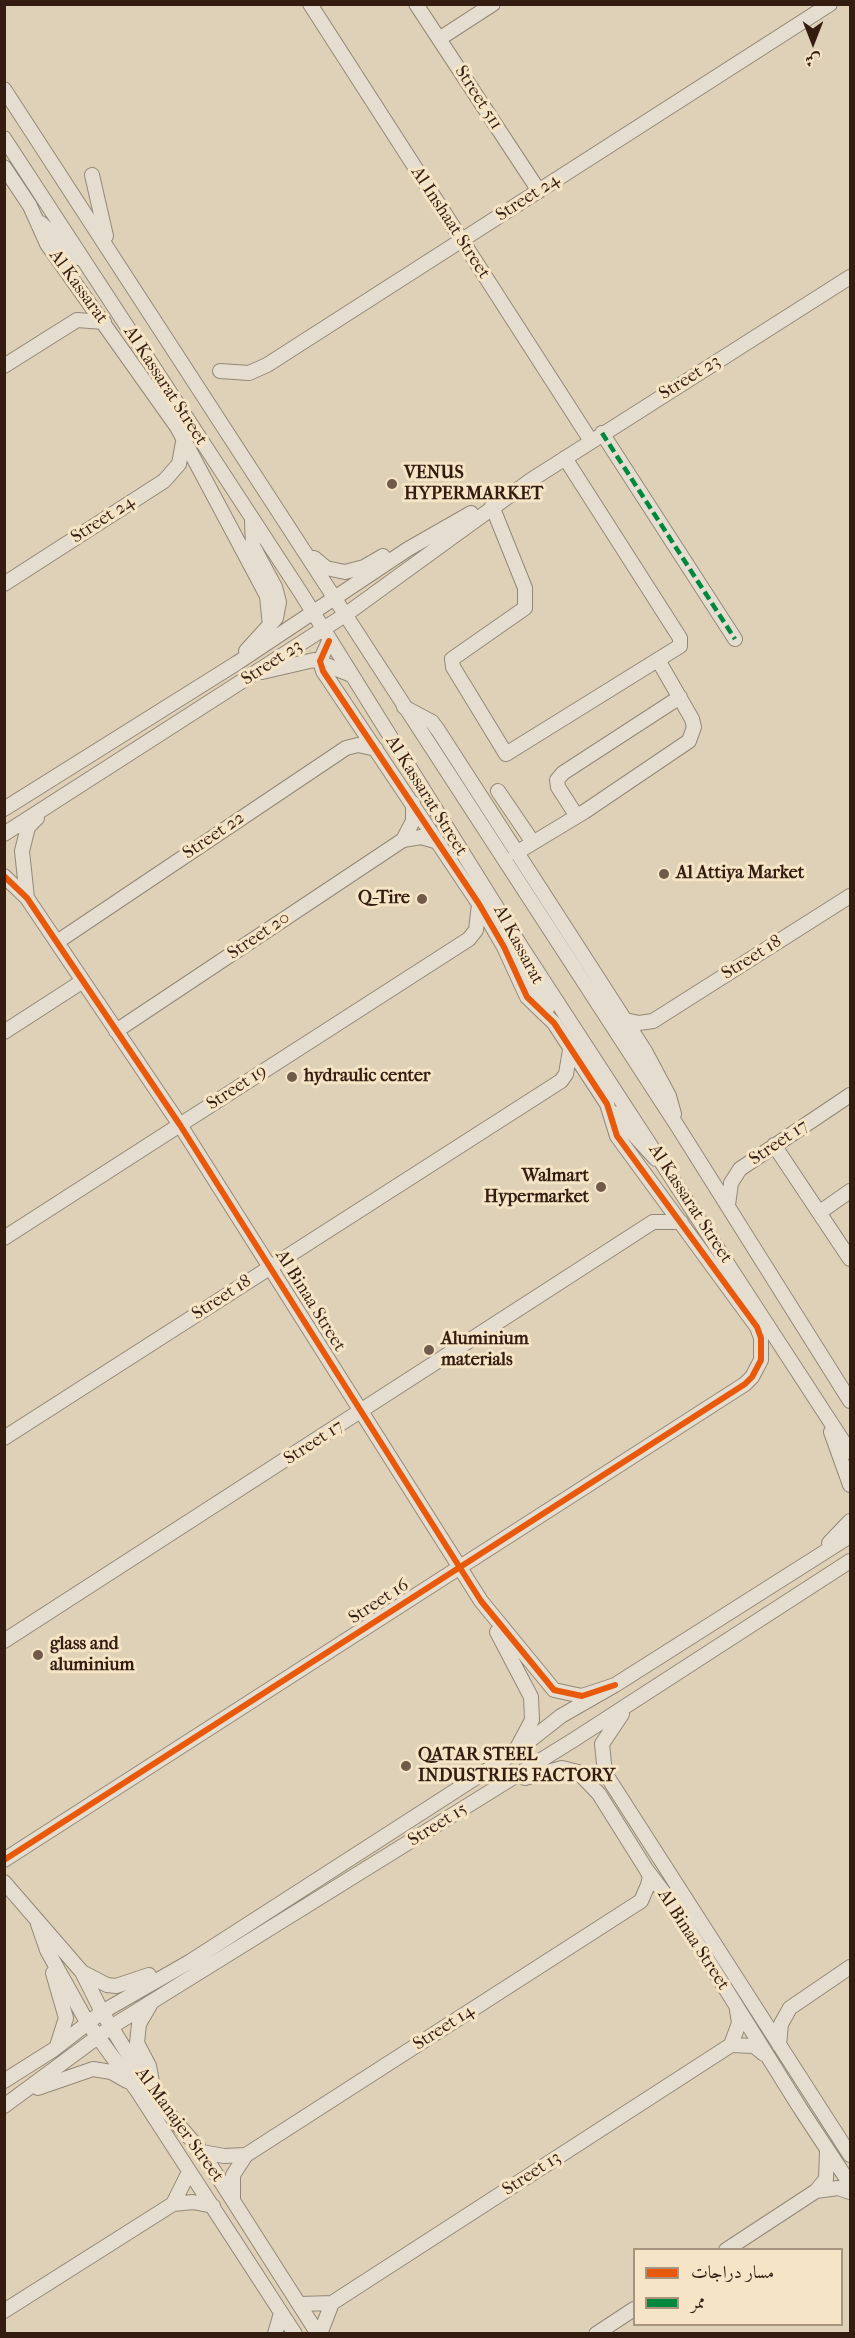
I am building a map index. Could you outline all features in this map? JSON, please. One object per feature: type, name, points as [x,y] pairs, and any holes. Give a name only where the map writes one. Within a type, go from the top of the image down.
[{"type":"street","name":"Al Inshaat Street","points":[[310,4],[462,241],[735,639]]},
{"type":"street","name":"Street 511","points":[[416,4],[539,191]]},
{"type":"street","points":[[440,39],[493,4]]},
{"type":"street","name":"Street 24","points":[[220,371],[249,373],[267,365],[830,4]]},
{"type":"street","name":"Al Kassarat Street","points":[[4,89],[678,1127],[850,1401]]},
{"type":"street","name":"Al Kassarat Street","points":[[4,138],[313,613],[522,948],[668,1169],[850,1452]]},
{"type":"street","name":"Al Kassarat","points":[[4,167],[9,181],[36,217],[47,244],[177,427],[267,596],[270,626]]},
{"type":"street","points":[[92,175],[99,212],[112,255]]},
{"type":"street","points":[[36,217],[88,267]]},
{"type":"street","name":"Street 23","points":[[4,834],[257,673],[326,636],[345,615],[492,506],[596,437],[850,277]]},
{"type":"street","points":[[76,320],[82,292]]},
{"type":"street","points":[[4,366],[76,320],[104,322]]},
{"type":"street","name":"Street 24","points":[[4,584],[164,481],[179,464],[183,442]]},
{"type":"street","points":[[492,506],[525,588],[525,608],[452,659],[453,667],[506,754],[680,646],[680,638],[565,458]]},
{"type":"street","name":"Street 23","points":[[4,809],[237,663],[408,549],[531,480]]},
{"type":"street","points":[[237,663],[276,618],[279,602],[275,587],[253,546],[252,519]]},
{"type":"street","points":[[303,547],[326,568],[345,572],[408,549]]},
{"type":"street","points":[[320,661],[326,636]]},
{"type":"street","points":[[516,853],[531,841],[576,815],[689,741],[694,727],[692,719],[658,660]]},
{"type":"street","points":[[257,673],[304,662],[320,661],[350,674]]},
{"type":"street","name":"Al Kassarat","points":[[320,661],[323,671],[479,904],[504,947],[527,997],[554,1023],[607,1104],[617,1136],[757,1327],[761,1338],[761,1360]]},
{"type":"street","points":[[576,815],[558,787],[557,780],[563,773],[680,698]]},
{"type":"street","points":[[404,707],[425,717],[438,730],[645,1051],[669,1096],[678,1127]]},
{"type":"street","name":"Street 22","points":[[57,942],[346,748],[358,745],[376,749]]},
{"type":"street","points":[[4,797],[33,790]]},
{"type":"street","points":[[498,791],[531,841]]},
{"type":"street","points":[[403,840],[414,821],[413,803]]},
{"type":"street","name":"Al Binaa Street","points":[[27,898],[22,864],[24,840],[28,827],[45,809]]},
{"type":"street","points":[[403,840],[421,837],[438,842]]},
{"type":"street","name":"Street 20","points":[[116,1031],[403,840]]},
{"type":"street","name":"Al Binaa Street","points":[[4,876],[27,898],[180,1125],[362,1412],[458,1569],[481,1601],[554,1690],[582,1696],[615,1685]]},
{"type":"street","name":"Street 18","points":[[653,1021],[850,896]]},
{"type":"street","points":[[469,939],[476,930],[479,904]]},
{"type":"street","points":[[469,939],[489,938],[504,947]]},
{"type":"street","name":"Street 19","points":[[4,1238],[469,939]]},
{"type":"street","points":[[522,948],[527,971],[554,1023]]},
{"type":"street","points":[[581,978],[613,1003]]},
{"type":"street","points":[[4,1032],[83,981]]},
{"type":"street","points":[[625,1020],[639,1023],[653,1021]]},
{"type":"street","points":[[645,1051],[646,1034],[653,1021]]},
{"type":"street","points":[[561,1081],[566,1074],[570,1050]]},
{"type":"street","points":[[561,1081],[588,1082],[596,1087]]},
{"type":"street","name":"Street 18","points":[[4,1438],[561,1081]]},
{"type":"street","name":"Street 17","points":[[728,1205],[731,1183],[740,1170],[850,1095]]},
{"type":"street","points":[[607,1104],[643,1148],[668,1169]]},
{"type":"street","points":[[774,1145],[850,1259]]},
{"type":"street","points":[[820,1212],[850,1191]]},
{"type":"street","points":[[659,1192],[659,1201],[652,1222],[681,1222]]},
{"type":"street","name":"Street 17","points":[[4,1641],[362,1412],[652,1222]]},
{"type":"street","name":"Street 16","points":[[4,1860],[745,1384],[752,1377],[761,1360]]},
{"type":"street","points":[[824,1413],[850,1485]]},
{"type":"street","points":[[811,1561],[850,1521]]},
{"type":"street","name":"Street 15","points":[[4,2081],[53,2050],[102,2012],[191,1960],[514,1753],[561,1716],[615,1685],[850,1536]]},
{"type":"street","name":"Street 15","points":[[4,2106],[28,2091],[97,2036],[630,1704],[850,1561]]},
{"type":"street","points":[[813,1583],[850,1570]]},
{"type":"street","name":"Al Binaa Street","points":[[481,1601],[531,1697],[531,1720],[514,1753]]},
{"type":"street","name":"Al Binaa Street","points":[[630,1704],[602,1744],[605,1773],[779,2045],[846,2144],[850,2155]]},
{"type":"street","name":"Al Binaa Street","points":[[495,1789],[541,1772],[562,1768],[578,1772],[599,1794],[646,1869],[674,1906],[850,2184]]},
{"type":"street","points":[[646,1869],[650,1876],[641,1901],[658,1901],[674,1906]]},
{"type":"street","name":"Al Manajer Street","points":[[4,1882],[36,1920],[61,1944],[82,1972],[102,2012],[155,2098],[202,2152],[319,2334]]},
{"type":"street","name":"Street 14","points":[[246,2155],[641,1901]]},
{"type":"street","name":"Al Manajer Street","points":[[36,1920],[47,1950],[87,2022],[136,2089],[295,2334]]},
{"type":"street","points":[[47,1950],[66,2018],[64,2032],[53,2050]]},
{"type":"street","name":"Street 15","points":[[82,1972],[107,1985],[125,1985],[191,1960]]},
{"type":"street","points":[[779,2045],[780,2024],[790,2008],[850,1967]]},
{"type":"street","points":[[151,2004],[139,2024],[137,2043],[149,2066],[155,2098]]},
{"type":"street","points":[[736,2007],[739,2023],[731,2046],[754,2046],[769,2058]]},
{"type":"street","name":"Street 13","points":[[332,2303],[731,2046]]},
{"type":"street","name":"Street 15","points":[[28,2091],[93,2069],[111,2072],[136,2089]]},
{"type":"street","points":[[729,2248],[816,2191],[826,2179],[827,2151]]},
{"type":"street","points":[[202,2152],[224,2156],[246,2155]]},
{"type":"street","points":[[233,2199],[233,2175],[246,2155]]},
{"type":"street","points":[[173,2204],[189,2172]]},
{"type":"street","points":[[816,2191],[838,2187],[850,2192]]},
{"type":"street","points":[[4,2311],[173,2204],[193,2202],[213,2206]]},
{"type":"street","points":[[300,2304],[332,2303],[319,2334]]},
{"type":"street","points":[[596,2334],[633,2310]]},
{"type":"street","points":[[275,2334],[281,2313]]},
{"type":"marked path","points":[[602,433],[735,639]]},
{"type":"cycle path","points":[[4,1860],[745,1384],[752,1377],[761,1360],[761,1338],[757,1327],[617,1136],[607,1104],[554,1023],[527,997],[504,947],[479,904],[323,671],[320,661],[329,641]]},
{"type":"cycle path","points":[[4,876],[27,898],[180,1125],[481,1601],[554,1690],[582,1696],[615,1685]]},
{"type":"place","name":"VENUS HYPERMARKET","points":[[392,484]]},
{"type":"place","name":"Al Attiya Market","points":[[664,874]]},
{"type":"place","name":"Q-Tire","points":[[422,899]]},
{"type":"place","name":"hydraulic center","points":[[292,1077]]},
{"type":"place","name":"Walmart Hypermarket","points":[[601,1187]]},
{"type":"place","name":"Aluminium materials","points":[[429,1350]]},
{"type":"place","name":"glass and aluminium","points":[[38,1655]]},
{"type":"place","name":"QATAR STEEL INDUSTRIES FACTORY","points":[[406,1766]]}]
